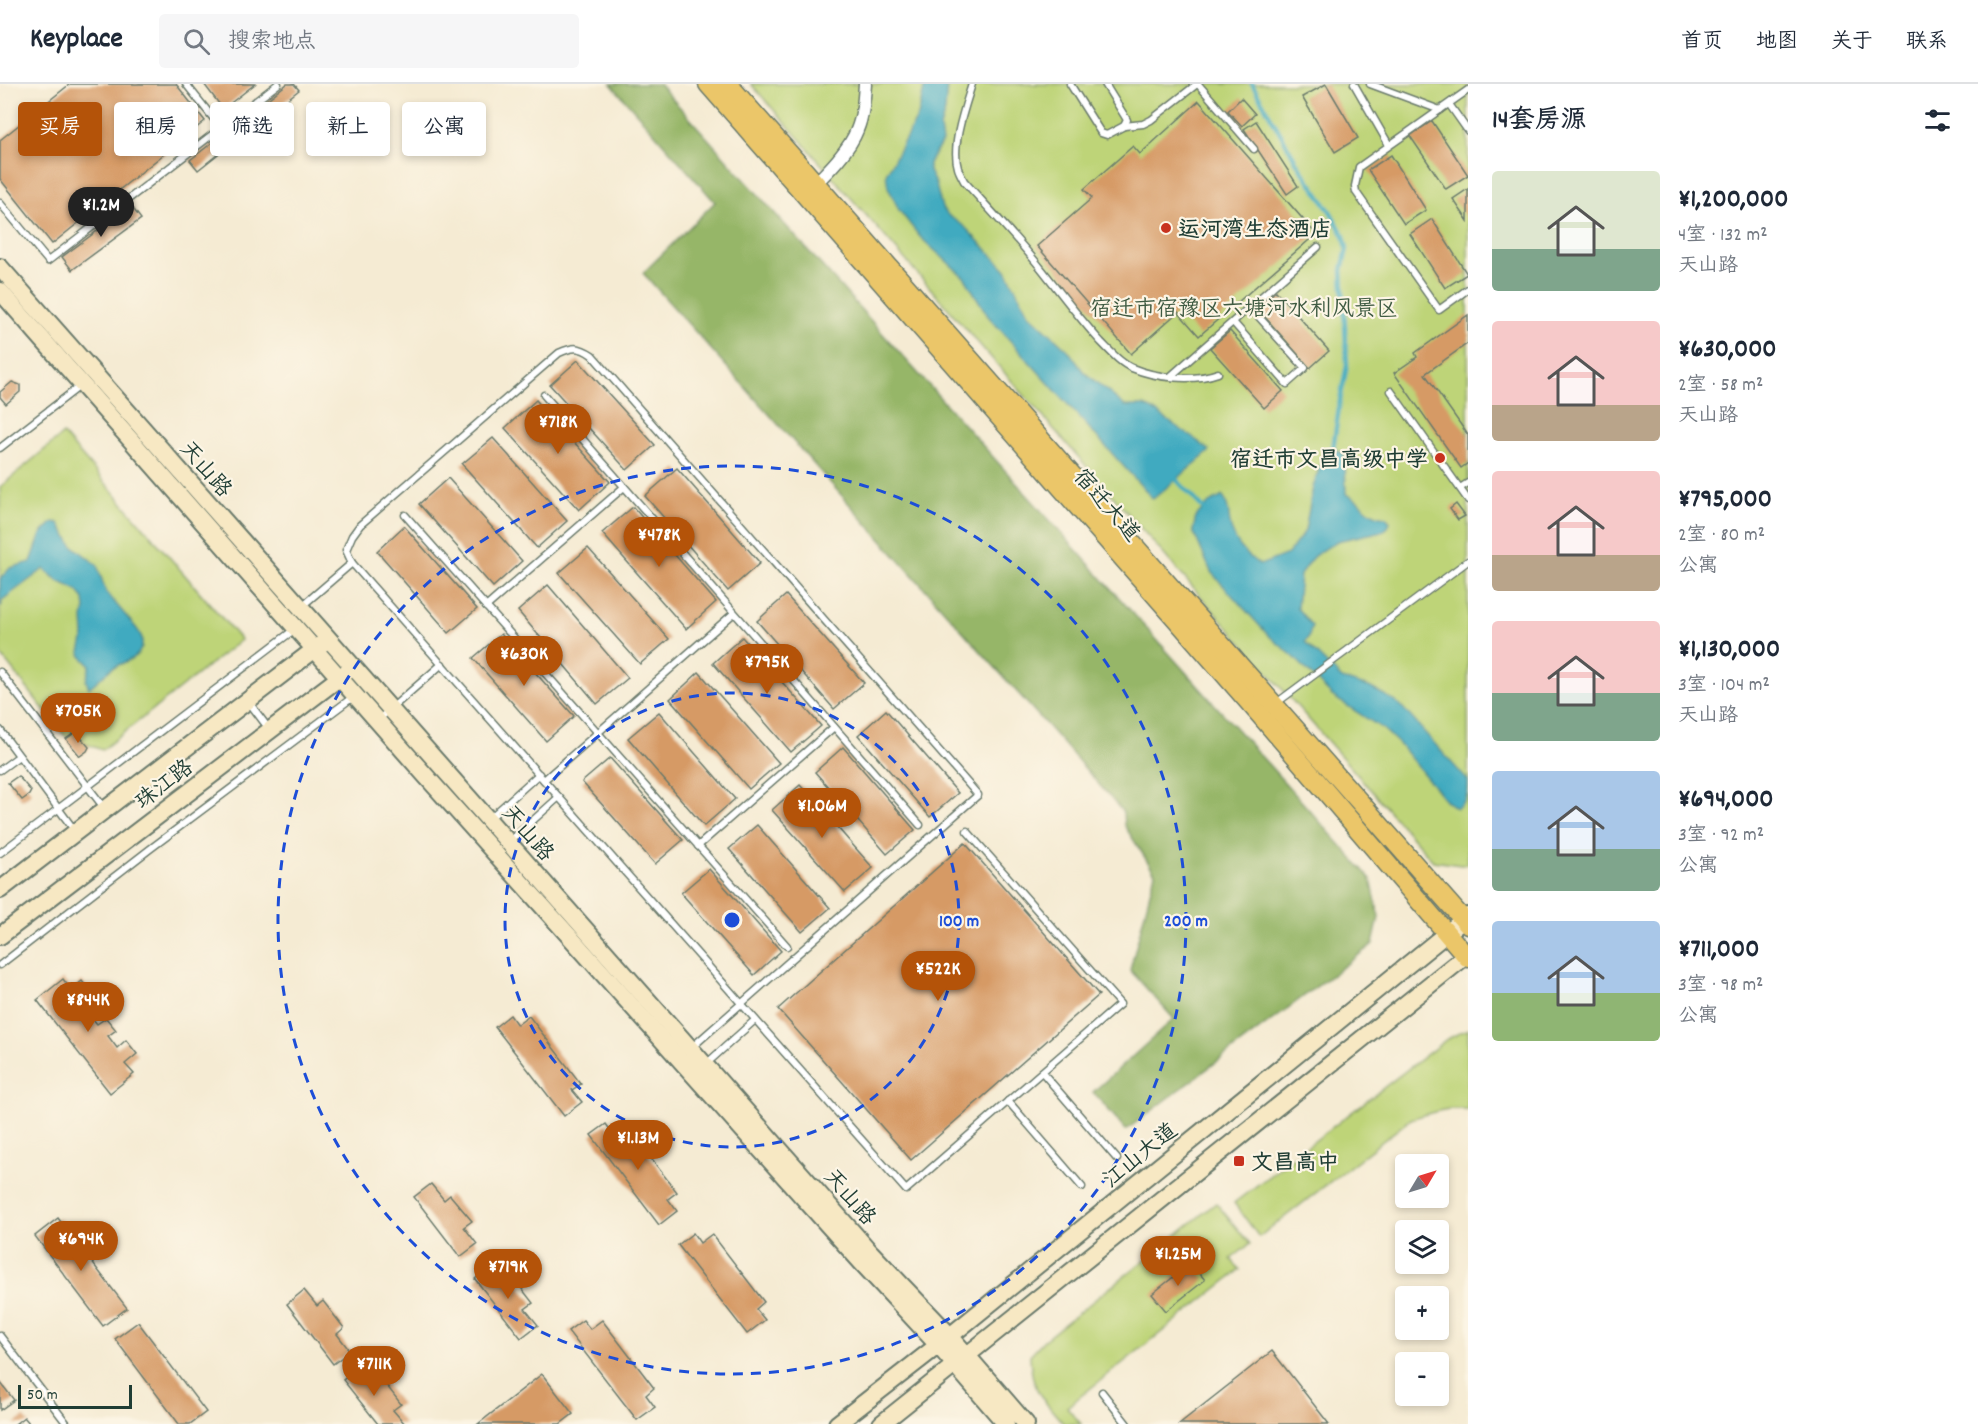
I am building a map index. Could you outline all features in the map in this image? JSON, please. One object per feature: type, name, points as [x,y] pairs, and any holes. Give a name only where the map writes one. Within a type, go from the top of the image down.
[{"type":"main road","name":"宿迁大道","points":[[708,84],[810,189],[1267,711],[1467,956]]},
{"type":"main road","name":"宿迁大道","points":[[728,84],[810,189]]},
{"type":"main road","name":"宿迁大道","points":[[1267,711],[1466,920]]},
{"type":"street","points":[[810,189],[834,165],[856,131],[863,105],[865,84]]},
{"type":"street","name":"天山路","points":[[0,267],[488,819],[502,848],[700,1070],[862,1263],[1026,1424]]},
{"type":"street","name":"天山路","points":[[0,291],[475,831],[502,848]]},
{"type":"street","name":"珠江路","points":[[0,890],[328,639]]},
{"type":"street","name":"珠江路","points":[[0,936],[353,667]]},
{"type":"street","name":"江山大道","points":[[837,1424],[944,1341],[1447,933],[1466,920]]},
{"type":"street","points":[[881,1424],[1467,956]]},
{"type":"street","name":"天山路","points":[[962,1361],[1006,1424]]},
{"type":"lane","points":[[186,84],[210,114]]},
{"type":"lane","points":[[972,84],[960,123],[957,168],[964,181],[1039,266],[1076,314],[1112,353],[1131,368],[1171,376],[1205,377],[1218,373]]},
{"type":"lane","points":[[1070,84],[1101,133],[1107,135],[1124,126],[1143,124],[1151,120],[1198,84],[1254,149]]},
{"type":"lane","points":[[1105,84],[1127,120],[1124,126]]},
{"type":"lane","points":[[1354,84],[1389,145]]},
{"type":"lane","points":[[1370,84],[1440,110]]},
{"type":"lane","points":[[253,102],[273,86]]},
{"type":"lane","points":[[1468,90],[1359,167],[1355,186],[1356,192],[1439,310],[1468,289]]},
{"type":"lane","points":[[1449,104],[1468,131]]},
{"type":"lane","points":[[0,203],[48,261],[210,136]]},
{"type":"lane","points":[[1171,376],[1318,247]]},
{"type":"lane","points":[[1233,322],[1287,384],[1305,368],[1250,307]]},
{"type":"lane","points":[[685,1054],[741,1003],[978,795],[592,355],[581,348],[571,348],[559,353],[360,525],[346,550],[352,563],[741,1003],[755,1020],[906,1190],[1120,1004],[967,831]]},
{"type":"lane","points":[[0,448],[82,384]]},
{"type":"lane","points":[[1391,391],[1468,500]]},
{"type":"lane","points":[[544,395],[920,825]]},
{"type":"lane","points":[[1460,488],[1468,483]]},
{"type":"lane","points":[[486,607],[624,487]]},
{"type":"lane","points":[[405,515],[786,946]]},
{"type":"lane","points":[[1267,711],[1468,561]]},
{"type":"lane","points":[[0,853],[88,787],[292,623],[352,563]]},
{"type":"lane","points":[[292,623],[305,612]]},
{"type":"lane","points":[[475,831],[598,733],[734,613]]},
{"type":"lane","points":[[377,720],[442,664]]},
{"type":"lane","points":[[0,672],[105,810]]},
{"type":"lane","points":[[0,965],[369,685]]},
{"type":"lane","points":[[248,701],[270,730]]},
{"type":"lane","points":[[698,846],[834,727]]},
{"type":"lane","points":[[0,730],[76,832]]},
{"type":"lane","points":[[0,770],[19,756]]},
{"type":"lane","points":[[502,848],[559,797]]},
{"type":"lane","points":[[700,1070],[755,1020]]},
{"type":"lane","points":[[1042,1072],[1117,1159]]},
{"type":"lane","points":[[1008,1101],[1082,1187]]},
{"type":"lane","points":[[0,1336],[67,1424]]},
{"type":"lane","points":[[1102,1392],[1126,1424]]},
{"type":"green space","points":[[611,84],[659,84],[1371,879],[1379,917],[1373,944],[1126,1130],[1093,1092],[1174,1019],[1130,970],[1155,873],[1124,825],[1123,812],[643,273],[715,202]]},
{"type":"green space","name":"宿迁市宿豫区六塘河水利风景区","points":[[751,84],[1468,84],[1468,864],[1433,861]]},
{"type":"green space","points":[[63,434],[241,640],[102,750],[65,736],[0,654],[0,487]]},
{"type":"green space","points":[[1468,1029],[1468,1110],[1432,1112],[1411,1119],[1259,1237],[1234,1203],[1447,1039]]},
{"type":"green space","points":[[1216,1203],[1250,1244],[1231,1259],[1240,1270],[1067,1407],[1081,1424],[1064,1424],[1035,1386],[1030,1355],[1043,1341]]},
{"type":"water","points":[[925,84],[947,84],[945,111],[940,128],[942,142],[929,163],[929,171],[936,185],[942,208],[964,226],[1006,270],[1029,314],[1068,350],[1083,371],[1125,406],[1144,406],[1151,409],[1210,451],[1153,499],[988,316],[965,278],[920,237],[899,210],[888,187],[886,174],[918,116]]},
{"type":"water","points":[[1333,449],[1343,453],[1345,459],[1346,494],[1373,513],[1386,517],[1390,522],[1383,531],[1337,541],[1314,556],[1308,563],[1300,575],[1297,608],[1312,626],[1305,642],[1342,679],[1369,687],[1403,708],[1468,781],[1466,797],[1463,803],[1456,808],[1446,801],[1399,744],[1383,729],[1332,696],[1294,657],[1268,635],[1211,572],[1193,531],[1196,516],[1209,503],[1223,496],[1234,536],[1249,556],[1260,565],[1288,554],[1305,531],[1313,487],[1321,463]]},
{"type":"water","points":[[53,522],[59,523],[72,545],[97,565],[106,592],[142,638],[142,647],[138,654],[112,668],[89,688],[86,681],[90,665],[80,652],[84,636],[84,599],[77,590],[58,581],[44,569],[1,601],[0,606],[0,579],[10,568],[31,562],[41,534]]},
{"type":"building","points":[[70,84],[176,84],[190,102],[114,102],[114,156],[161,156],[52,244],[0,179],[0,140],[18,126],[18,156],[102,156],[102,102],[48,102]]},
{"type":"building","points":[[204,84],[255,84],[232,102],[218,102]]},
{"type":"building","points":[[287,84],[294,84],[299,90],[284,102],[264,102]]},
{"type":"building","points":[[1326,84],[1358,138],[1335,152],[1302,97]]},
{"type":"building","points":[[1241,98],[1255,114],[1242,126],[1228,111]]},
{"type":"building","name":"运河湾生态酒店","points":[[1199,101],[1316,234],[1199,336],[1178,312],[1131,354],[1037,246],[1092,198],[1084,189],[1133,146],[1140,154]]},
{"type":"building","points":[[198,112],[205,121],[198,127]]},
{"type":"building","points":[[1256,121],[1298,186],[1287,194],[1244,129]]},
{"type":"building","points":[[1432,121],[1468,175],[1446,189],[1410,136]]},
{"type":"building","points":[[210,144],[210,156],[216,156],[198,170],[190,160]]},
{"type":"building","points":[[1391,155],[1426,210],[1404,224],[1368,170]]},
{"type":"building","points":[[1468,189],[1468,221],[1453,199]]},
{"type":"building","points":[[131,206],[141,219],[72,270],[62,257]]},
{"type":"building","points":[[1432,219],[1467,274],[1445,288],[1410,234]]},
{"type":"building","points":[[1276,291],[1329,351],[1310,368],[1256,307]]},
{"type":"building","points":[[1468,315],[1468,343],[1425,374],[1468,435],[1468,463],[1461,468],[1394,373],[1417,357],[1415,353]]},
{"type":"building","points":[[1230,331],[1283,391],[1264,408],[1210,348]]},
{"type":"building","points":[[578,360],[655,445],[627,470],[550,385]]},
{"type":"building","points":[[12,382],[20,385],[20,392],[6,404],[0,397],[0,392]]},
{"type":"building","points":[[536,400],[610,482],[579,510],[505,428]]},
{"type":"building","points":[[493,438],[567,521],[537,548],[462,464]]},
{"type":"building","points":[[677,468],[760,563],[728,591],[645,496]]},
{"type":"building","points":[[448,478],[522,561],[493,587],[419,504]]},
{"type":"building","points":[[1456,504],[1465,516],[1458,520],[1450,509]]},
{"type":"building","points":[[633,507],[716,602],[686,629],[602,533]]},
{"type":"building","points":[[404,526],[477,609],[449,633],[377,551]]},
{"type":"building","points":[[588,548],[669,639],[640,664],[559,573]]},
{"type":"building","points":[[548,585],[628,678],[597,704],[518,611]]},
{"type":"building","points":[[786,595],[864,683],[834,709],[757,621]]},
{"type":"building","points":[[501,634],[574,716],[546,741],[473,658]]},
{"type":"building","points":[[742,637],[821,726],[791,752],[713,663]]},
{"type":"building","points":[[699,672],[779,763],[749,789],[670,699]]},
{"type":"building","points":[[886,710],[958,793],[930,817],[858,735]]},
{"type":"building","points":[[659,712],[735,799],[704,826],[628,738]]},
{"type":"building","points":[[76,732],[89,747],[80,756],[66,739]]},
{"type":"building","points":[[843,747],[915,830],[887,854],[815,772]]},
{"type":"building","points":[[610,758],[683,840],[655,864],[582,782]]},
{"type":"building","points":[[18,776],[31,791],[22,800],[8,783]]},
{"type":"building","points":[[800,785],[873,868],[845,892],[772,810]]},
{"type":"building","points":[[757,825],[830,908],[802,932],[729,849]]},
{"type":"building","points":[[965,843],[1099,995],[911,1160],[778,1009]]},
{"type":"building","points":[[709,869],[781,951],[754,975],[681,893]]},
{"type":"building","points":[[63,979],[71,990],[82,981],[96,999],[84,1008],[97,1024],[106,1018],[116,1030],[108,1036],[117,1048],[126,1040],[137,1054],[125,1064],[134,1074],[110,1093],[37,1000]]},
{"type":"building","points":[[510,1015],[517,1025],[529,1016],[581,1084],[572,1090],[582,1102],[564,1116],[495,1027]]},
{"type":"building","points":[[606,1124],[613,1134],[625,1125],[677,1192],[668,1199],[677,1211],[659,1225],[591,1135]]},
{"type":"building","points":[[431,1184],[444,1200],[450,1195],[472,1221],[464,1227],[477,1244],[460,1257],[414,1197]]},
{"type":"building","points":[[58,1218],[127,1308],[103,1326],[35,1236]]},
{"type":"building","points":[[693,1233],[700,1243],[712,1234],[764,1302],[756,1309],[765,1320],[747,1334],[678,1245]]},
{"type":"building","points":[[1191,1263],[1205,1280],[1166,1311],[1152,1294]]},
{"type":"building","points":[[492,1265],[505,1281],[512,1276],[533,1303],[525,1309],[538,1325],[521,1338],[475,1279]]},
{"type":"building","points":[[304,1290],[317,1306],[323,1301],[344,1328],[337,1334],[350,1351],[333,1364],[287,1304]]},
{"type":"building","points":[[583,1320],[590,1329],[602,1320],[654,1388],[646,1395],[655,1407],[637,1420],[568,1331]]},
{"type":"building","points":[[138,1322],[206,1412],[190,1424],[179,1424],[115,1339]]},
{"type":"building","points":[[1272,1351],[1329,1424],[1179,1424]]},
{"type":"building","points":[[361,1366],[374,1382],[380,1377],[401,1404],[393,1410],[405,1424],[378,1424],[343,1380]]},
{"type":"building","points":[[542,1374],[573,1414],[560,1424],[478,1424]]},
{"type":"building","points":[[0,1382],[14,1400],[0,1410]]},
{"type":"building","points":[[24,1417],[30,1424],[15,1424]]},
{"type":"waterway","points":[[1252,84],[1299,166],[1330,211],[1344,236],[1347,249],[1342,270],[1347,365],[1333,449]]},
{"type":"waterway","points":[[1172,475],[1203,508]]},
{"type":"place","name":"运河湾生态酒店","points":[[1166,228]]},
{"type":"place","name":"宿迁市文昌高级中学","points":[[1440,458]]},
{"type":"place","name":"文昌高中","points":[[1239,1161]]}]
